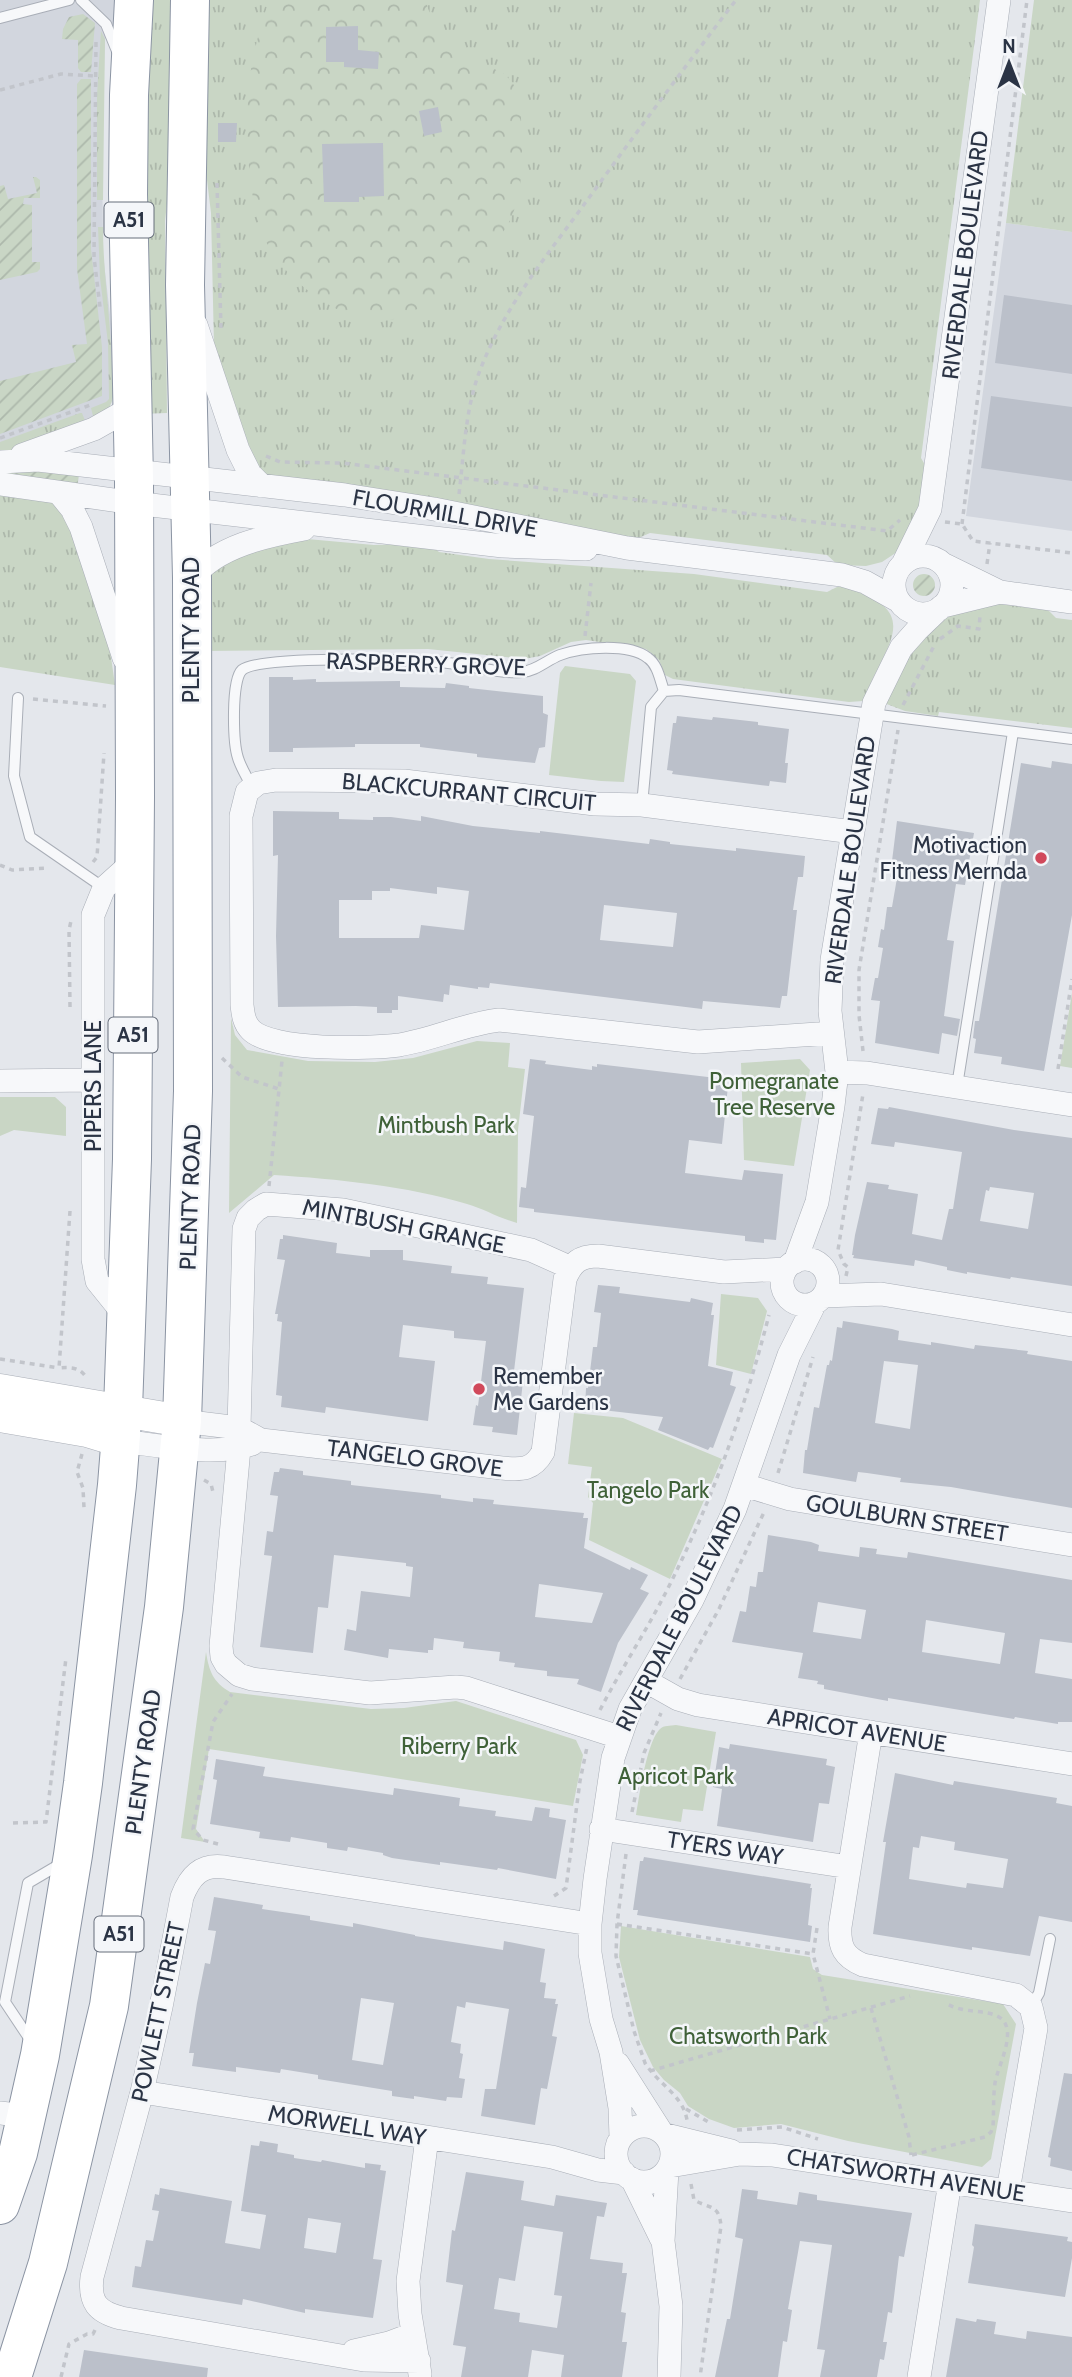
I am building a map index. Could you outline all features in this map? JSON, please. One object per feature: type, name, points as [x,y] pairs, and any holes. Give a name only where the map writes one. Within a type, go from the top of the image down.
[{"type":"highway","name":"A51","points":[[0,2205],[11,2132],[40,2055],[73,1855],[122,1425],[132,1159],[134,861],[121,700],[134,488],[113,405],[134,0]]},
{"type":"highway","name":"PLENTY ROAD","points":[[12,2377],[48,2263],[109,2006],[164,1607],[181,1434],[192,1091],[192,578],[185,285],[190,0]]},
{"type":"street","name":"RIVERDALE BOULEVARD","points":[[903,564],[929,517],[999,0]]},
{"type":"street","points":[[185,285],[238,450],[250,474],[262,486]]},
{"type":"street","points":[[1,470],[94,429],[113,405]]},
{"type":"street","points":[[1,470],[38,460],[134,488],[189,493]]},
{"type":"street","points":[[1,470],[59,493],[134,488],[189,493]]},
{"type":"street","name":"FLOURMILL DRIVE","points":[[189,493],[262,486],[345,495],[457,513],[627,548],[842,575],[865,582],[899,601]]},
{"type":"street","points":[[59,493],[72,509],[81,527],[96,568],[121,700]]},
{"type":"street","name":"FLOURMILL DRIVE","points":[[189,493],[328,525],[503,546],[550,549],[627,548]]},
{"type":"street","name":"RIVERDALE BOULEVARD","points":[[929,517],[944,565]]},
{"type":"street","name":"FLOURMILL DRIVE","points":[[192,578],[205,564],[230,550],[276,534],[328,525]]},
{"type":"street","points":[[944,565],[952,586],[942,606],[934,611],[919,613],[911,611],[899,601],[895,578],[909,559],[924,556],[938,560],[1000,593],[1072,602]]},
{"type":"street","name":"FLOURMILL DRIVE","points":[[842,575],[886,570],[903,564]]},
{"type":"street","points":[[942,606],[1000,593]]},
{"type":"street","name":"RIVERDALE BOULEVARD","points":[[899,601],[903,625],[901,648]]},
{"type":"street","name":"RIVERDALE BOULEVARD","points":[[789,1355],[788,1280],[817,1202],[833,1106],[837,1072],[830,999],[832,960],[872,715],[878,692],[901,648],[942,606]]},
{"type":"street","name":"BLACKCURRANT CIRCUIT","points":[[252,787],[275,779],[377,779],[595,804],[642,805],[853,832]]},
{"type":"street","points":[[252,787],[244,798],[240,831],[243,1017],[258,1036],[324,1047],[377,1048],[424,1040],[471,1025],[499,1020],[698,1042],[832,1033]]},
{"type":"street","name":"PIPERS LANE","points":[[126,1317],[97,1281],[93,1259],[93,915],[104,888],[134,861]]},
{"type":"street","points":[[837,1072],[867,1073],[1072,1105]]},
{"type":"street","points":[[0,1081],[93,1080]]},
{"type":"street","name":"RIVERDALE BOULEVARD","points":[[817,1202],[822,1268]]},
{"type":"street","points":[[266,1204],[248,1218],[244,1229],[239,1438],[222,1657],[232,1671],[261,1680],[370,1693],[466,1688],[619,1737]]},
{"type":"street","name":"MINTBUSH GRANGE","points":[[266,1204],[380,1216],[531,1250],[569,1267]]},
{"type":"street","points":[[569,1267],[587,1256],[598,1256],[788,1280]]},
{"type":"street","points":[[788,1280],[807,1260],[881,1294],[1072,1325]]},
{"type":"street","name":"TANGELO GROVE","points":[[181,1434],[261,1440],[520,1470],[530,1468],[543,1452],[565,1279],[569,1267]]},
{"type":"street","points":[[819,1300],[828,1284],[822,1268]]},
{"type":"street","points":[[788,1280],[800,1305],[819,1300],[881,1294]]},
{"type":"street","name":"RIVERDALE BOULEVARD","points":[[620,2139],[620,2108],[611,2052],[594,1986],[590,1952],[590,1924],[607,1786],[619,1737],[630,1709],[692,1600],[744,1485],[789,1355],[819,1300]]},
{"type":"street","points":[[0,1390],[77,1404],[122,1425],[181,1434]]},
{"type":"street","points":[[0,1416],[87,1431],[122,1425]]},
{"type":"street","name":"GOULBURN STREET","points":[[744,1485],[790,1499],[1072,1545]]},
{"type":"street","name":"APRICOT AVENUE","points":[[646,1681],[678,1699],[698,1704],[1072,1764]]},
{"type":"street","points":[[871,1732],[840,1940],[844,1954],[874,1968],[1016,1995],[1031,2007],[1036,2028],[1008,2191]]},
{"type":"street","name":"TYERS WAY","points":[[601,1829],[849,1867]]},
{"type":"street","name":"POWLETT STREET","points":[[420,2369],[121,2318],[103,2312],[95,2304],[91,2295],[92,2277],[142,2092],[187,1884],[203,1868],[224,1867],[590,1924]]},
{"type":"street","name":"RIVERDALE BOULEVARD","points":[[611,2052],[663,2132]]},
{"type":"street","name":"MORWELL WAY","points":[[142,2092],[552,2157],[628,2176]]},
{"type":"street","points":[[663,2241],[616,2158],[620,2139],[632,2128],[639,2126],[646,2125],[663,2132],[673,2150],[663,2241],[671,2306],[669,2377]]},
{"type":"street","name":"CHATSWORTH AVENUE","points":[[663,2132],[740,2154],[804,2158],[1072,2201]]},
{"type":"street","points":[[420,2369],[413,2334],[408,2281],[427,2138]]},
{"type":"street","name":"MORWELL WAY","points":[[552,2157],[601,2151],[620,2139]]},
{"type":"street","name":"CHATSWORTH AVENUE","points":[[669,2168],[740,2154]]},
{"type":"street","points":[[628,2176],[647,2182],[662,2176],[669,2168]]},
{"type":"street","points":[[919,2377],[950,2182]]},
{"type":"street","name":"POWLETT STREET","points":[[333,2353],[389,2343],[413,2334]]},
{"type":"lane","points":[[0,18],[69,0]]},
{"type":"lane","points":[[81,0],[100,15],[110,31],[129,95]]},
{"type":"lane","name":"RASPBERRY GROVE","points":[[252,787],[237,757],[234,741],[235,685],[239,673],[246,667],[258,664],[303,661],[439,662],[523,672],[559,656],[595,647],[634,652],[648,658],[656,668],[664,691]]},
{"type":"lane","points":[[642,805],[651,708],[664,691],[679,690],[1072,739]]},
{"type":"lane","points":[[18,698],[14,776],[30,836],[104,888]]},
{"type":"lane","points":[[957,1086],[1013,732]]},
{"type":"lane","points":[[1031,2007],[1039,1993],[1050,1939]]},
{"type":"path","points":[[457,513],[472,396],[483,362],[501,323],[528,281],[736,0]]},
{"type":"path","points":[[1027,0],[962,524],[973,541],[1072,553]]},
{"type":"path","points":[[100,15],[94,76],[94,257],[100,309]]},
{"type":"path","points":[[0,90],[61,74],[94,76]]},
{"type":"path","points":[[216,177],[221,339]]},
{"type":"path","points":[[0,438],[113,405]]},
{"type":"path","points":[[238,450],[256,444],[261,453],[270,460],[281,462],[324,461],[887,531],[903,518],[929,517],[962,524]]},
{"type":"path","points":[[583,649],[591,583]]},
{"type":"path","points":[[18,698],[121,700]]},
{"type":"path","points":[[0,865],[12,870],[52,867]]},
{"type":"path","points":[[1058,1069],[1072,979]]},
{"type":"path","points":[[266,1204],[284,1041]]},
{"type":"path","points":[[0,1359],[59,1368]]},
{"type":"path","points":[[617,1924],[813,1955]]},
{"type":"path","points":[[650,2071],[916,1994]]},
{"type":"path","points":[[904,2154],[911,2155],[985,2137],[993,2126],[995,2083],[1006,2046],[1006,2024],[996,2015],[956,2009],[937,1998]]},
{"type":"path","points":[[871,2008],[909,2137],[911,2155]]},
{"type":"path","points":[[685,2108],[712,2124]]},
{"type":"path","points":[[732,2130],[782,2127],[820,2140]]},
{"type":"shaded area","points":[[0,0],[117,0],[116,18],[105,39],[102,137],[103,254],[112,332],[112,399],[106,413],[0,455]]},
{"type":"shaded area","points":[[1006,223],[1072,232],[1072,531],[966,516]]},
{"type":"green space","points":[[153,0],[179,0],[173,150],[165,221],[167,413],[140,414],[140,217]]},
{"type":"green space","points":[[205,0],[980,0],[921,458],[928,470],[922,499],[903,548],[882,562],[866,566],[838,565],[827,555],[650,533],[636,539],[267,475],[255,463],[214,346],[211,213],[203,147]]},
{"type":"green space","points":[[269,0],[425,0],[437,29],[457,54],[499,71],[517,92],[522,145],[519,193],[514,212],[496,242],[483,256],[432,299],[406,315],[377,321],[352,316],[336,308],[314,295],[291,276],[278,261],[263,235],[250,179],[247,114],[253,58]]},
{"type":"green space","points":[[1034,0],[1072,0],[1072,232],[1006,223]]},
{"type":"green space","points":[[83,14],[95,23],[91,72],[81,72],[78,68],[78,40],[62,39],[69,17]]},
{"type":"green space","points":[[101,31],[105,39],[103,200],[97,200],[97,95]]},
{"type":"green space","points":[[81,79],[91,79],[91,249],[102,347],[102,396],[0,434],[0,381],[76,362],[72,345],[87,344],[77,269],[77,84]]},
{"type":"green space","points":[[33,177],[40,180],[40,198],[24,198],[23,204],[32,205],[32,262],[40,262],[40,269],[0,280],[0,186],[4,185],[8,199],[37,193]]},
{"type":"green space","points":[[98,227],[103,227],[114,392],[109,408],[94,420],[91,408],[109,399],[108,343],[100,278]]},
{"type":"green space","points":[[80,413],[86,423],[0,455],[0,442]]},
{"type":"green space","points":[[0,469],[79,475],[77,488],[0,478]]},
{"type":"green space","points":[[0,491],[49,501],[65,510],[109,643],[115,685],[0,667]]},
{"type":"green space","points":[[307,539],[374,545],[431,545],[439,552],[489,559],[694,574],[827,592],[839,586],[867,595],[884,606],[892,617],[893,630],[889,645],[863,701],[849,702],[673,679],[665,675],[659,660],[646,649],[586,640],[571,642],[540,656],[524,659],[428,649],[205,651],[209,577],[229,560],[241,555]]},
{"type":"green space","points":[[924,574],[932,577],[935,585],[932,593],[924,596],[916,593],[913,585],[916,577]]},
{"type":"green space","points":[[991,603],[1048,610],[1056,618],[1072,620],[1072,728],[939,712],[938,716],[905,711],[884,703],[913,652],[931,630],[958,611]]},
{"type":"green space","points":[[565,666],[630,674],[636,681],[624,782],[549,775],[560,673]]},
{"type":"green space","points":[[1072,993],[1072,1068],[1060,1066]]},
{"type":"green space","name":"Mintbush Park","points":[[231,1018],[235,1035],[247,1050],[308,1061],[375,1062],[413,1058],[477,1041],[510,1043],[508,1067],[525,1069],[518,1130],[517,1223],[467,1204],[420,1192],[346,1181],[274,1175],[229,1213]]},
{"type":"green space","name":"Pomegranate Tree Reserve","points":[[800,1059],[810,1070],[794,1166],[744,1160],[741,1063]]},
{"type":"green space","points":[[0,1097],[55,1097],[66,1107],[66,1136],[14,1130],[0,1136]]},
{"type":"green space","points":[[721,1294],[758,1298],[767,1311],[751,1374],[716,1365]]},
{"type":"green space","name":"Tangelo Park","points":[[574,1413],[623,1418],[722,1459],[670,1579],[589,1540],[593,1503],[588,1497],[592,1467],[568,1464]]},
{"type":"green space","name":"Riberry Park","points":[[206,1652],[213,1675],[230,1692],[371,1709],[456,1701],[576,1740],[583,1755],[573,1806],[209,1749],[196,1829],[205,1842],[181,1838]]},
{"type":"green space","name":"Apricot Park","points":[[676,1725],[716,1732],[703,1811],[683,1809],[681,1822],[636,1815],[644,1770],[655,1735],[663,1727]]},
{"type":"green space","name":"Chatsworth Park","points":[[621,1926],[810,1957],[813,1969],[822,1975],[1003,2004],[1016,2024],[991,2159],[982,2167],[848,2141],[781,2124],[734,2128],[709,2119],[688,2106],[680,2093],[653,2067],[640,2040],[619,1957]]},
{"type":"building","points":[[358,26],[358,50],[379,52],[378,69],[344,67],[344,62],[326,62],[326,27]]},
{"type":"building","points":[[438,107],[442,132],[424,136],[419,111]]},
{"type":"building","points":[[218,123],[237,123],[236,142],[218,142]]},
{"type":"building","points":[[383,143],[384,196],[359,197],[359,202],[324,202],[322,144]]},
{"type":"building","points":[[1004,295],[1072,305],[1072,374],[995,363]]},
{"type":"building","points":[[991,396],[1072,407],[1072,481],[981,468]]},
{"type":"building","points":[[269,677],[316,679],[316,682],[400,681],[400,687],[445,688],[446,683],[543,696],[543,713],[548,715],[545,747],[539,748],[535,763],[477,757],[477,754],[420,747],[420,744],[355,744],[355,747],[293,748],[293,752],[269,752]]},
{"type":"building","points":[[677,716],[758,722],[758,725],[789,729],[785,763],[788,763],[786,783],[770,781],[769,786],[672,774],[673,771],[667,770],[673,723],[676,723]]},
{"type":"building","points":[[1052,761],[1072,764],[1072,915],[1044,1071],[1001,1064],[1002,1057],[974,1053],[976,1039],[973,1038],[975,1021],[979,1021],[1021,763],[1051,768]]},
{"type":"building","points":[[273,811],[339,812],[339,819],[373,820],[373,817],[391,817],[421,821],[421,816],[473,826],[540,833],[649,844],[650,839],[670,844],[805,856],[803,877],[798,877],[793,910],[797,910],[787,996],[782,996],[780,1008],[703,1001],[702,1009],[490,983],[489,988],[478,989],[450,985],[449,995],[444,994],[443,1002],[398,996],[398,1010],[392,1010],[392,1013],[377,1013],[377,1007],[278,1007],[278,855],[273,856]],"holes":[[[437,887],[469,891],[464,930],[421,925],[419,938],[339,938],[339,900],[372,900],[372,891],[390,891],[390,888],[437,894]],[[604,905],[677,913],[673,947],[600,940]]]},
{"type":"building","points":[[897,821],[974,833],[965,885],[956,884],[947,940],[954,941],[944,1016],[960,1019],[957,1036],[942,1033],[939,1054],[875,1043],[880,1001],[871,1000],[883,948],[878,947],[881,929],[884,930],[887,907],[892,907],[897,878],[890,877]]},
{"type":"building","points":[[530,1059],[546,1061],[545,1064],[592,1070],[592,1066],[597,1067],[597,1064],[725,1079],[728,1086],[722,1144],[689,1140],[685,1173],[742,1180],[744,1170],[783,1174],[776,1240],[764,1239],[764,1243],[745,1241],[745,1236],[534,1212],[534,1209],[519,1207],[521,1187],[526,1188],[534,1116],[523,1114]]},
{"type":"building","points":[[889,1107],[1072,1138],[1072,1286],[967,1274],[915,1260],[914,1266],[853,1258],[855,1235],[867,1182],[889,1185],[888,1189],[918,1194],[912,1234],[942,1240],[949,1209],[953,1209],[962,1152],[895,1142],[894,1147],[871,1144],[878,1108]],"holes":[[[990,1187],[1034,1193],[1028,1229],[980,1221],[986,1190],[989,1191]]]},
{"type":"building","points":[[283,1235],[337,1243],[336,1253],[370,1257],[370,1250],[403,1250],[403,1260],[452,1266],[451,1273],[488,1277],[487,1284],[524,1288],[514,1371],[524,1372],[517,1435],[492,1432],[493,1427],[473,1425],[486,1341],[454,1338],[454,1331],[403,1325],[399,1357],[435,1361],[428,1421],[326,1407],[325,1413],[281,1407],[282,1396],[276,1395],[282,1322],[277,1321],[278,1314],[275,1314],[285,1260],[277,1259]]},
{"type":"building","points":[[598,1285],[620,1287],[619,1293],[690,1302],[691,1298],[713,1303],[708,1366],[733,1372],[730,1385],[736,1387],[713,1448],[708,1450],[658,1430],[663,1417],[585,1408],[586,1388],[593,1347],[597,1347],[601,1313],[594,1312]]},
{"type":"building","points":[[843,1321],[899,1331],[898,1340],[974,1349],[975,1345],[1028,1351],[1027,1354],[1072,1361],[1072,1508],[951,1487],[900,1482],[901,1478],[867,1473],[858,1472],[856,1482],[803,1473],[814,1407],[819,1408],[827,1365],[832,1361],[837,1327],[842,1328]],"holes":[[[884,1361],[918,1365],[910,1429],[875,1423]]]},
{"type":"building","points":[[280,1468],[303,1471],[303,1475],[351,1481],[351,1485],[441,1495],[441,1498],[473,1502],[473,1498],[494,1500],[493,1504],[584,1513],[583,1518],[588,1518],[584,1548],[630,1570],[631,1567],[648,1575],[640,1589],[649,1593],[618,1643],[601,1692],[577,1684],[579,1679],[547,1676],[547,1671],[514,1667],[515,1663],[499,1661],[500,1652],[463,1648],[464,1642],[434,1638],[433,1650],[428,1650],[428,1653],[389,1649],[388,1658],[344,1650],[347,1629],[356,1631],[361,1591],[410,1597],[413,1567],[406,1566],[406,1563],[334,1555],[328,1608],[318,1607],[313,1653],[260,1647],[272,1556],[264,1555],[267,1531],[273,1532],[278,1496],[270,1495],[274,1472],[279,1472]],"holes":[[[539,1584],[603,1593],[592,1623],[535,1617]]]},
{"type":"building","points":[[768,1535],[811,1542],[819,1545],[818,1551],[859,1557],[860,1547],[877,1549],[876,1554],[907,1558],[908,1552],[1072,1580],[1072,1643],[1040,1639],[1035,1673],[1072,1679],[1072,1722],[1058,1724],[1015,1717],[1014,1719],[888,1698],[888,1701],[824,1689],[824,1685],[817,1684],[818,1681],[798,1678],[803,1653],[732,1642],[740,1611],[746,1612],[750,1586],[756,1587],[758,1572],[763,1572]],"holes":[[[818,1602],[866,1610],[861,1639],[813,1632]],[[926,1620],[1005,1633],[1000,1664],[922,1652]]]},
{"type":"building","points":[[730,1744],[827,1759],[826,1765],[835,1767],[829,1804],[819,1803],[813,1842],[717,1826],[722,1789],[713,1787],[719,1747],[729,1749]]},
{"type":"building","points":[[216,1759],[265,1767],[263,1776],[393,1795],[394,1788],[460,1798],[459,1806],[496,1811],[495,1816],[532,1821],[535,1807],[550,1809],[549,1817],[566,1820],[556,1879],[498,1868],[440,1862],[440,1865],[392,1858],[383,1853],[348,1847],[347,1851],[327,1848],[327,1843],[291,1837],[290,1842],[259,1838],[260,1832],[210,1824],[217,1780],[213,1779]]},
{"type":"building","points":[[895,1773],[953,1785],[954,1781],[1057,1798],[1056,1803],[1072,1806],[1072,1922],[1039,1916],[1030,1956],[972,1947],[972,1950],[873,1934],[886,1842],[883,1842]],"holes":[[[921,1836],[955,1842],[954,1850],[1008,1859],[1003,1888],[967,1883],[966,1888],[909,1879],[913,1847],[919,1848]]]},
{"type":"building","points":[[644,1857],[811,1884],[808,1925],[812,1926],[810,1942],[637,1915],[638,1910],[633,1910],[640,1861],[643,1861]]},
{"type":"building","points":[[214,1897],[263,1905],[262,1909],[310,1916],[310,1920],[353,1927],[353,1923],[503,1950],[504,1941],[545,1949],[540,1982],[546,1983],[544,1998],[556,1999],[555,2004],[558,2004],[552,2036],[557,2037],[547,2089],[541,2088],[535,2125],[481,2116],[485,2089],[496,2089],[509,2009],[466,2002],[465,2008],[457,2006],[451,2042],[461,2044],[460,2053],[463,2054],[459,2078],[465,2079],[462,2098],[447,2097],[446,2101],[392,2096],[392,2091],[318,2079],[318,2075],[281,2069],[280,2073],[236,2067],[236,2072],[192,2066],[194,2053],[189,2053],[197,2003],[205,1963],[210,1964],[216,1931],[208,1930]],"holes":[[[361,1998],[394,2003],[383,2065],[352,2060]]]},
{"type":"building","points":[[1064,2073],[1072,2074],[1072,2171],[1050,2166],[1051,2158],[1048,2157]]},
{"type":"building","points":[[260,2141],[278,2144],[277,2152],[294,2155],[294,2158],[365,2168],[365,2163],[381,2165],[380,2170],[386,2171],[373,2259],[382,2260],[373,2318],[305,2309],[305,2313],[243,2299],[242,2305],[132,2287],[135,2266],[141,2267],[146,2240],[153,2241],[159,2211],[152,2210],[155,2194],[159,2195],[160,2188],[232,2201],[225,2243],[260,2249],[266,2215],[241,2211],[251,2145],[259,2146]],"holes":[[[308,2218],[341,2223],[336,2253],[304,2248]]]},
{"type":"building","points":[[466,2172],[524,2181],[521,2200],[554,2206],[556,2195],[607,2203],[604,2217],[597,2216],[590,2259],[623,2263],[622,2273],[627,2273],[621,2312],[626,2313],[622,2342],[627,2342],[622,2377],[561,2377],[564,2355],[532,2350],[528,2377],[461,2377],[466,2347],[453,2345],[463,2285],[446,2282],[452,2230],[455,2231]],"holes":[[[524,2226],[563,2232],[554,2295],[562,2296],[557,2328],[519,2322],[520,2313],[494,2309],[499,2278],[515,2281]]]},
{"type":"building","points":[[742,2189],[758,2191],[757,2199],[797,2205],[799,2192],[817,2195],[817,2200],[912,2213],[904,2257],[899,2256],[892,2313],[888,2312],[883,2342],[887,2342],[884,2360],[880,2359],[877,2377],[820,2377],[825,2350],[817,2349],[832,2245],[800,2241],[788,2309],[792,2310],[787,2342],[783,2341],[778,2377],[715,2377],[727,2319],[730,2319],[743,2239],[735,2237]]},
{"type":"building","points":[[975,2224],[1068,2237],[1067,2241],[1072,2242],[1072,2258],[1065,2297],[968,2283]]},
{"type":"building","points":[[956,2318],[996,2322],[994,2334],[1026,2339],[1027,2331],[1072,2337],[1072,2377],[946,2377]]},
{"type":"building","points":[[84,2350],[208,2368],[207,2377],[79,2377]]},
{"type":"place","name":"Motivaction Fitness Mernda","points":[[1041,858]]},
{"type":"place","name":"Remember Me Gardens","points":[[479,1389]]}]
